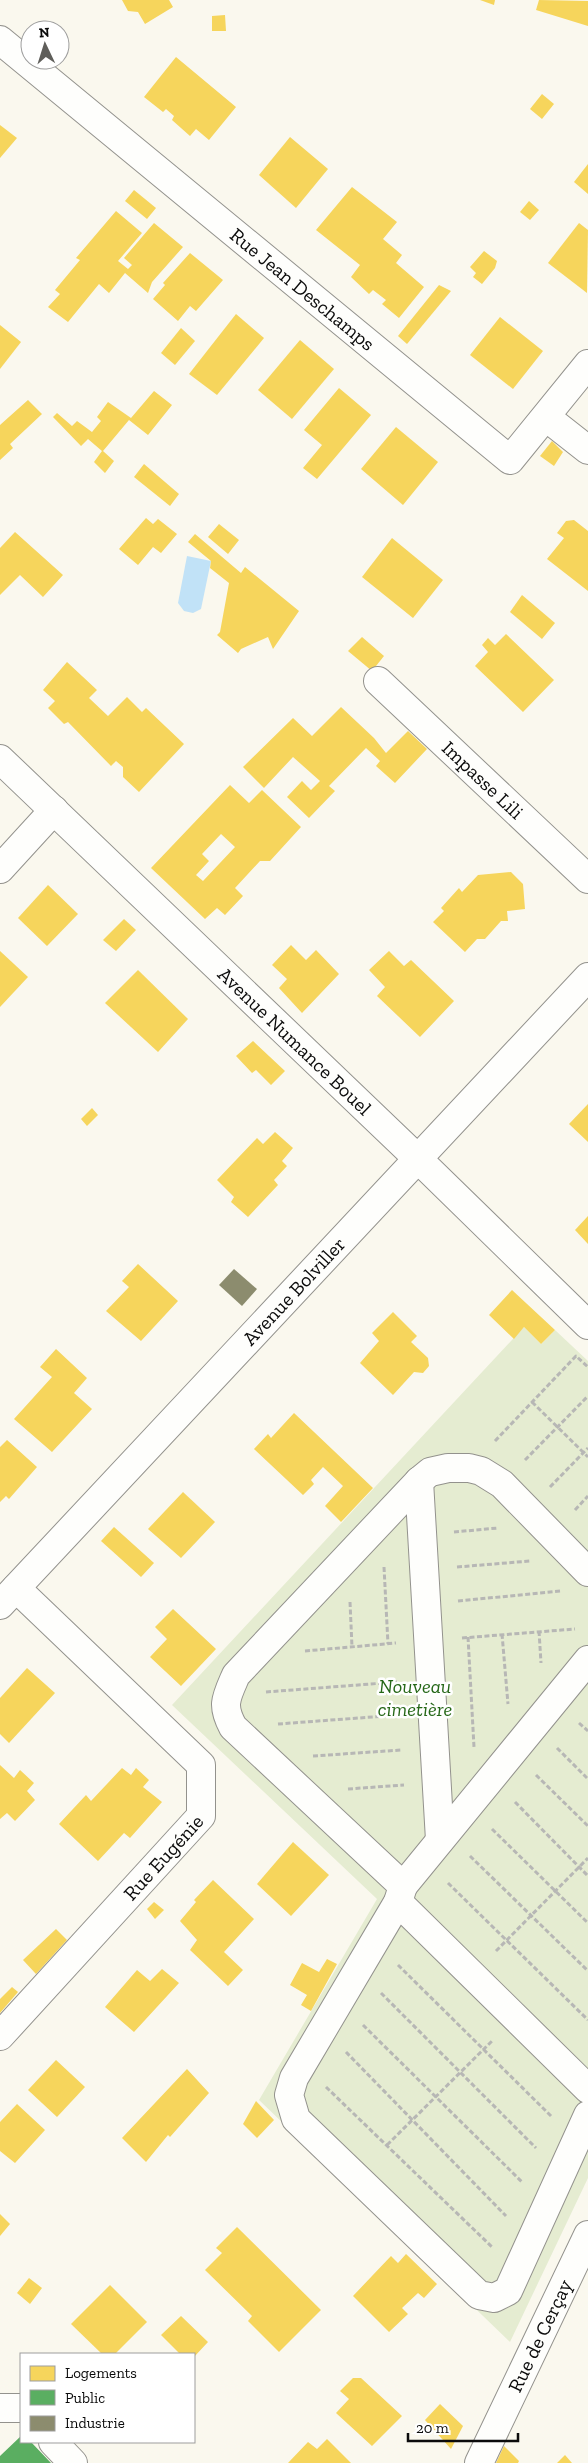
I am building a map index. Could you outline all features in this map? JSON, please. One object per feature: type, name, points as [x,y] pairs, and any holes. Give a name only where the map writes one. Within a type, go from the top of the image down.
[{"type":"street","name":"Rue Jean Deschamps","points":[[0,40],[510,460],[588,364]]},
{"type":"street","points":[[546,417],[588,450]]},
{"type":"street","name":"Impasse Lili","points":[[378,681],[588,879]]},
{"type":"street","name":"Avenue Numance Bouel","points":[[0,759],[417,1158],[588,1325]]},
{"type":"street","points":[[0,869],[54,810]]},
{"type":"street","name":"Avenue Bolviller","points":[[8,1597],[417,1158],[588,978]]},
{"type":"street","points":[[581,1565],[502,1484],[481,1471],[469,1468],[430,1472],[419,1481],[236,1675],[227,1695],[225,1713],[233,1728],[302,1792],[400,1894],[472,1974],[588,2089]]},
{"type":"street","points":[[419,1481],[437,1783],[437,1844]]},
{"type":"street","name":"Rue Eugénie","points":[[0,2036],[201,1816],[200,1765],[8,1597]]},
{"type":"street","points":[[588,1660],[437,1844],[400,1894],[358,1970],[294,2078],[289,2095],[296,2119],[479,2295],[494,2298],[508,2291],[588,2115]]},
{"type":"street","name":"Rue de Cerçay","points":[[479,2463],[588,2235]]},
{"type":"street","points":[[0,2408],[20,2408]]},
{"type":"street","points":[[54,2443],[73,2463]]},
{"type":"path","points":[[469,1468],[576,1356],[588,1367]]},
{"type":"path","points":[[502,1484],[588,1396]]},
{"type":"path","points":[[532,1402],[588,1457]]},
{"type":"path","points":[[421,1534],[535,1518],[588,1448]]},
{"type":"path","points":[[381,1521],[388,1644]]},
{"type":"path","points":[[424,1570],[581,1565]]},
{"type":"path","points":[[425,1604],[569,1591]]},
{"type":"path","points":[[539,1631],[541,1666]]},
{"type":"path","points":[[502,1634],[509,1714]]},
{"type":"path","points":[[468,1638],[476,1782],[555,1891],[588,1923]]},
{"type":"path","points":[[227,1695],[430,1679]]},
{"type":"path","points":[[233,1728],[432,1712]]},
{"type":"path","points":[[535,1725],[588,1779]]},
{"type":"path","points":[[267,1759],[434,1748]]},
{"type":"path","points":[[513,1752],[588,1826]]},
{"type":"path","points":[[302,1792],[437,1783]]},
{"type":"path","points":[[481,1791],[588,1876]]},
{"type":"path","points":[[437,1844],[531,1915],[588,1970]]},
{"type":"path","points":[[437,1844],[507,1940],[588,2020]]},
{"type":"path","points":[[472,1974],[588,1858]]},
{"type":"path","points":[[374,1942],[576,2141]]},
{"type":"path","points":[[358,1970],[562,2173]]},
{"type":"path","points":[[339,2002],[546,2206]]},
{"type":"path","points":[[387,2145],[516,2017]]},
{"type":"path","points":[[323,2028],[531,2241]]},
{"type":"path","points":[[302,2064],[517,2271]]},
{"type":"green space","name":"Nouveau cimetière","points":[[524,1327],[541,1344],[555,1330],[588,1361],[588,2178],[510,2342],[259,2100],[377,1899],[172,1705]]},
{"type":"water","points":[[187,556],[211,561],[201,609],[193,613],[184,611],[178,603]]},
{"type":"building: Logements","points":[[122,0],[169,0],[173,7],[145,24],[138,12],[128,11]]},
{"type":"building: Logements","points":[[480,0],[495,0],[494,5]]},
{"type":"building: Logements","points":[[539,0],[588,1],[588,26],[536,10]]},
{"type":"building: Logements","points":[[225,15],[226,31],[212,31],[212,16]]},
{"type":"building: Logements","points":[[176,57],[236,107],[209,140],[196,129],[190,136],[172,120],[174,116],[166,109],[163,112],[144,97]]},
{"type":"building: Logements","points":[[542,94],[554,104],[542,119],[530,109]]},
{"type":"building: Logements","points":[[0,125],[17,138],[0,158]]},
{"type":"building: Logements","points":[[290,137],[328,169],[296,208],[259,175]]},
{"type":"building: Logements","points":[[588,164],[588,194],[574,182]]},
{"type":"building: Logements","points":[[352,187],[397,222],[383,239],[402,255],[396,263],[424,287],[399,318],[382,304],[386,300],[373,290],[369,294],[351,277],[360,265],[316,230]]},
{"type":"building: Logements","points":[[134,190],[156,208],[147,219],[125,201]]},
{"type":"building: Logements","points":[[529,201],[539,210],[530,220],[520,212]]},
{"type":"building: Logements","points":[[116,211],[142,233],[118,261],[128,269],[132,265],[124,258],[154,223],[183,247],[152,282],[148,293],[125,273],[109,293],[99,284],[68,322],[48,307],[60,294],[55,290],[80,260],[76,258]]},
{"type":"building: Logements","points":[[579,223],[588,230],[587,293],[548,263]]},
{"type":"building: Logements","points":[[484,251],[497,261],[495,268],[482,284],[473,277],[476,273],[470,267]]},
{"type":"building: Logements","points":[[190,253],[223,280],[196,311],[190,306],[178,321],[153,299],[165,285],[163,283]]},
{"type":"building: Logements","points":[[439,285],[451,291],[407,344],[398,336]]},
{"type":"building: Logements","points":[[236,314],[264,338],[217,395],[189,374]]},
{"type":"building: Logements","points":[[500,317],[543,351],[513,389],[470,355]]},
{"type":"building: Logements","points":[[0,325],[21,342],[0,369]]},
{"type":"building: Logements","points":[[181,328],[195,341],[175,365],[161,353]]},
{"type":"building: Logements","points":[[300,340],[334,369],[292,419],[258,390]]},
{"type":"building: Logements","points":[[339,388],[371,415],[317,479],[303,468],[322,445],[304,430]]},
{"type":"building: Logements","points":[[154,391],[172,405],[148,435],[129,420],[103,451],[114,461],[105,473],[94,462],[102,451],[88,439],[81,446],[53,417],[57,413],[72,426],[77,421],[92,432],[101,421],[97,417],[108,402],[131,418]]},
{"type":"building: Logements","points":[[28,400],[42,414],[10,444],[13,448],[0,460],[0,425]]},
{"type":"building: Logements","points":[[396,427],[438,462],[403,505],[361,469]]},
{"type":"building: Logements","points":[[552,441],[563,452],[554,466],[540,456]]},
{"type":"building: Logements","points":[[144,464],[179,494],[170,506],[134,477]]},
{"type":"building: Logements","points":[[146,518],[153,524],[158,519],[177,534],[161,553],[153,547],[138,565],[119,549]]},
{"type":"building: Logements","points":[[574,520],[588,531],[588,591],[547,559],[564,538],[557,533],[566,521]]},
{"type":"building: Logements","points":[[219,524],[239,540],[228,554],[208,537]]},
{"type":"building: Logements","points":[[15,532],[63,575],[43,597],[20,575],[0,595],[0,548]]},
{"type":"building: Logements","points":[[195,534],[241,573],[245,567],[299,611],[273,649],[268,637],[241,649],[238,653],[217,635],[220,632],[229,583],[210,568],[211,561],[188,542]]},
{"type":"building: Logements","points":[[392,538],[443,580],[413,618],[362,577]]},
{"type":"building: Logements","points":[[522,595],[555,623],[542,639],[510,612]]},
{"type":"building: Logements","points":[[506,634],[554,680],[523,712],[475,666],[488,652],[482,645],[488,638],[495,645]]},
{"type":"building: Logements","points":[[362,637],[384,656],[372,671],[348,651]]},
{"type":"building: Logements","points":[[67,662],[97,690],[89,698],[108,716],[127,697],[142,712],[146,708],[184,744],[139,792],[123,777],[123,767],[116,761],[111,766],[68,722],[64,724],[48,708],[55,701],[43,690]]},
{"type":"building: Logements","points":[[341,707],[374,738],[386,753],[408,731],[427,749],[395,783],[376,766],[380,761],[366,748],[329,786],[335,791],[309,818],[287,797],[302,781],[311,790],[320,781],[293,757],[264,788],[243,767],[293,718],[312,736]]},
{"type":"building: Logements","points":[[230,785],[249,803],[262,790],[301,827],[270,861],[260,861],[235,888],[243,896],[225,915],[217,908],[205,919],[151,868]],"holes":[[[221,834],[235,847],[203,881],[196,875],[209,861],[202,854]]]},
{"type":"building: Logements","points":[[511,872],[523,884],[525,909],[507,911],[508,921],[501,921],[485,939],[477,939],[465,952],[433,922],[444,911],[441,908],[459,888],[462,892],[478,875]]},
{"type":"building: Logements","points":[[48,885],[78,914],[47,946],[18,918]]},
{"type":"building: Logements","points":[[124,919],[136,930],[116,951],[103,940]]},
{"type":"building: Logements","points":[[291,945],[306,960],[316,950],[339,974],[302,1013],[279,988],[287,979],[272,965]]},
{"type":"building: Logements","points":[[0,951],[28,977],[0,1007]]},
{"type":"building: Logements","points":[[389,951],[404,966],[411,960],[454,1001],[420,1037],[377,996],[385,987],[369,970]]},
{"type":"building: Logements","points":[[138,970],[188,1019],[158,1052],[105,1003]]},
{"type":"building: Logements","points":[[253,1041],[285,1071],[271,1085],[256,1070],[252,1073],[236,1056]]},
{"type":"building: Logements","points":[[588,1104],[588,1142],[569,1124]]},
{"type":"building: Logements","points":[[92,1108],[98,1115],[87,1126],[81,1119]]},
{"type":"building: Logements","points":[[275,1132],[293,1148],[282,1161],[287,1166],[274,1180],[278,1185],[248,1217],[231,1202],[234,1197],[217,1180],[257,1138],[263,1144]]},
{"type":"building: Logements","points":[[588,1216],[588,1244],[575,1230]]},
{"type":"building: Logements","points":[[138,1264],[178,1301],[141,1341],[106,1311],[129,1287],[122,1281]]},
{"type":"building: Logements","points":[[512,1290],[555,1330],[541,1344],[524,1327],[514,1339],[489,1315]]},
{"type":"building: Logements","points":[[393,1312],[417,1336],[411,1342],[428,1358],[429,1366],[423,1373],[414,1372],[393,1395],[360,1363],[379,1341],[372,1333]]},
{"type":"building: Logements","points":[[56,1349],[87,1378],[74,1393],[92,1409],[52,1452],[14,1419],[52,1377],[40,1367]]},
{"type":"building: Logements","points":[[294,1413],[373,1488],[341,1522],[325,1506],[343,1486],[323,1467],[311,1480],[314,1484],[303,1495],[254,1449],[268,1434],[271,1438]]},
{"type":"building: Logements","points":[[7,1440],[37,1467],[9,1499],[6,1496],[0,1502],[0,1447]]},
{"type":"building: Logements","points":[[183,1492],[215,1522],[181,1558],[148,1529]]},
{"type":"building: Logements","points":[[114,1527],[154,1563],[141,1577],[101,1541]]},
{"type":"building: Logements","points":[[173,1609],[216,1649],[181,1686],[150,1657],[167,1639],[155,1627]]},
{"type":"building: Logements","points":[[27,1668],[55,1693],[9,1743],[0,1734],[0,1698]]},
{"type":"building: Logements","points":[[0,1765],[14,1778],[20,1770],[34,1783],[27,1791],[35,1800],[15,1821],[7,1813],[0,1819]]},
{"type":"building: Logements","points":[[122,1768],[131,1775],[136,1768],[149,1780],[143,1787],[162,1802],[130,1838],[124,1833],[98,1861],[59,1824],[86,1795],[91,1801]]},
{"type":"building: Logements","points":[[293,1842],[329,1875],[291,1916],[257,1884]]},
{"type":"building: Logements","points":[[213,1880],[254,1919],[224,1952],[243,1970],[228,1986],[190,1950],[197,1940],[180,1921],[196,1902],[194,1900]]},
{"type":"building: Logements","points":[[154,1902],[164,1910],[155,1919],[147,1909]]},
{"type":"building: Logements","points":[[56,1929],[67,1940],[36,1974],[23,1960]]},
{"type":"building: Logements","points":[[327,1959],[337,1964],[311,2011],[301,2005],[307,1995],[290,1985],[302,1963],[319,1972]]},
{"type":"building: Logements","points":[[162,1969],[179,1983],[134,2032],[105,2007],[137,1970],[150,1981]]},
{"type":"building: Logements","points":[[12,1987],[18,1992],[0,2013],[0,1999]]},
{"type":"building: Logements","points":[[56,2060],[85,2087],[57,2117],[28,2090]]},
{"type":"building: Logements","points":[[187,2069],[209,2093],[170,2137],[168,2135],[146,2162],[122,2138]]},
{"type":"building: Logements","points":[[256,2101],[274,2120],[257,2138],[243,2124]]},
{"type":"building: Logements","points":[[17,2104],[45,2130],[15,2163],[0,2151],[0,2122]]},
{"type":"building: Logements","points":[[0,2214],[10,2224],[0,2236]]},
{"type":"building: Logements","points":[[237,2227],[321,2310],[279,2352],[248,2321],[252,2316],[205,2270],[222,2253],[216,2248]]},
{"type":"building: Logements","points":[[406,2254],[437,2284],[424,2298],[418,2293],[402,2308],[408,2314],[389,2332],[353,2296],[391,2256],[398,2263]]},
{"type":"building: Logements","points":[[29,2278],[42,2288],[30,2304],[17,2293]]},
{"type":"building: Logements","points":[[110,2285],[147,2322],[116,2353],[101,2353],[71,2324]]},
{"type":"building: Logements","points":[[181,2316],[208,2342],[195,2356],[195,2353],[179,2353],[161,2335]]},
{"type":"building: Logements","points":[[353,2378],[361,2378],[402,2416],[372,2446],[336,2413],[349,2399],[340,2391]]},
{"type":"building: Logements","points":[[440,2404],[463,2426],[451,2449],[425,2420]]},
{"type":"building: Logements","points":[[327,2439],[351,2463],[288,2463],[308,2442],[317,2449]]},
{"type":"building: Logements","points":[[504,2446],[519,2461],[518,2463],[496,2463]]},
{"type":"building: Logements","points":[[565,2455],[572,2463],[557,2463]]},
{"type":"building: Public","points":[[20,2437],[20,2443],[32,2443],[51,2463],[0,2463],[0,2456]]},
{"type":"building: Industrie","points":[[234,1269],[257,1289],[242,1306],[219,1285]]}]
